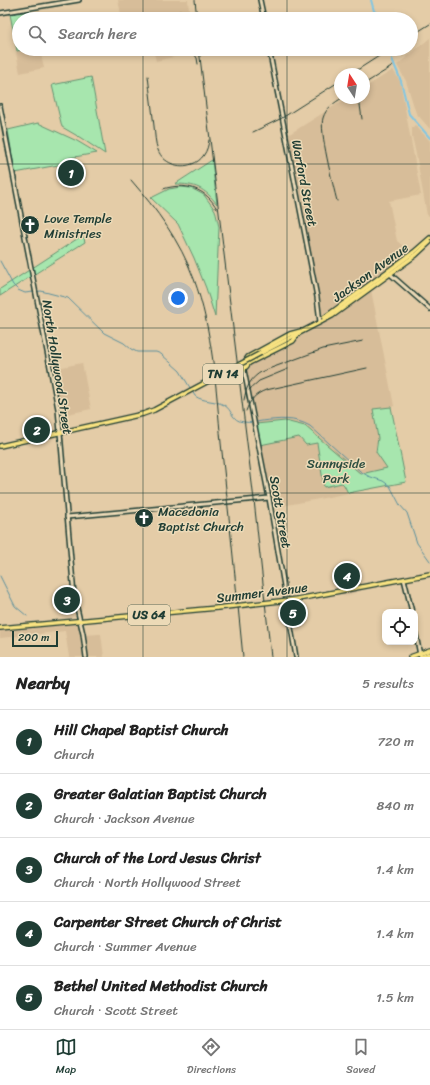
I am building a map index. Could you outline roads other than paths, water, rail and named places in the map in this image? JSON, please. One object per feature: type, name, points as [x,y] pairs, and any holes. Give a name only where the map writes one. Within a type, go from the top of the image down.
[{"type":"main road","points":[[0,13],[79,0]]},
{"type":"main road","points":[[260,0],[263,12]]},
{"type":"main road","name":"Warford Street","points":[[270,56],[317,297],[320,322]]},
{"type":"main road","name":"North Hollywood Street","points":[[0,106],[58,409],[74,594],[86,657]]},
{"type":"main road","name":"Jackson Avenue","points":[[0,446],[143,414],[154,410],[332,316],[389,273],[430,238]]},
{"type":"main road","name":"Jackson Avenue","points":[[389,273],[416,255],[430,242]]},
{"type":"main road","points":[[389,273],[430,309]]},
{"type":"main road","points":[[244,370],[248,357],[290,334],[298,331],[304,331]]},
{"type":"main road","points":[[244,370],[248,364],[293,340],[298,334]]},
{"type":"main road","name":"Scott Street","points":[[244,370],[269,498],[296,657]]},
{"type":"main road","points":[[67,517],[269,498]]},
{"type":"main road","name":"Summer Avenue","points":[[0,628],[298,599],[430,574]]},
{"type":"main road","points":[[404,580],[411,609]]},
{"type":"main road","points":[[418,643],[421,656]]},
{"type":"main road","points":[[421,656],[430,650]]},
{"type":"main road","points":[[410,657],[430,654]]},
{"type":"waterway","points":[[371,0],[376,12]]},
{"type":"waterway","points":[[392,59],[401,81],[409,114],[430,138]]},
{"type":"waterway","points":[[0,261],[13,285],[18,290],[25,293],[41,291],[68,298],[104,333],[124,343],[137,352],[156,352],[161,354],[180,371],[195,396],[224,405],[237,420],[255,422],[287,419],[298,421],[310,426],[360,471],[368,476],[383,481],[390,486],[400,505],[407,513],[417,543],[430,561]]},
{"type":"waterway","points":[[0,576],[15,606],[27,616]]},
{"type":"railway","points":[[195,0],[196,12]]},
{"type":"railway","points":[[418,32],[430,24]]},
{"type":"railway","points":[[196,56],[198,64]]},
{"type":"railway","points":[[200,56],[254,500],[271,657]]},
{"type":"railway","points":[[360,68],[379,56]]},
{"type":"railway","points":[[370,80],[393,66]]},
{"type":"railway","points":[[148,76],[156,141],[160,155],[172,164],[182,166],[196,163],[204,155],[209,140]]},
{"type":"railway","points":[[253,132],[282,118],[334,85]]},
{"type":"railway","points":[[334,103],[326,111],[322,124],[327,158],[337,201]]},
{"type":"railway","points":[[360,104],[362,119]]},
{"type":"railway","points":[[131,180],[159,214],[175,239],[194,279],[206,319],[213,360],[243,657]]},
{"type":"railway","points":[[163,189],[179,186],[194,188],[207,196],[217,209]]},
{"type":"railway","points":[[244,400],[246,391],[252,379],[263,371],[323,349],[363,341]]},
{"type":"railway","points":[[246,411],[253,398],[266,390],[367,368]]},
{"type":"railway","points":[[249,390],[259,381],[288,369]]},
{"type":"place","name":"Hill Chapel Baptist Church","points":[[71,173]]},
{"type":"place","name":"Love Temple Ministries","points":[[30,225]]},
{"type":"place","name":"Greater Galatian Baptist Church","points":[[37,430]]},
{"type":"place","name":"Macedonia Baptist Church","points":[[144,518]]},
{"type":"place","name":"Carpenter Street Church of Christ","points":[[347,576]]},
{"type":"place","name":"Church of the Lord Jesus Christ","points":[[67,600]]},
{"type":"place","name":"Bethel United Methodist Church","points":[[293,613]]},
{"type":"park label","name":"Sunnyside Park","points":[[336,470]]}]
